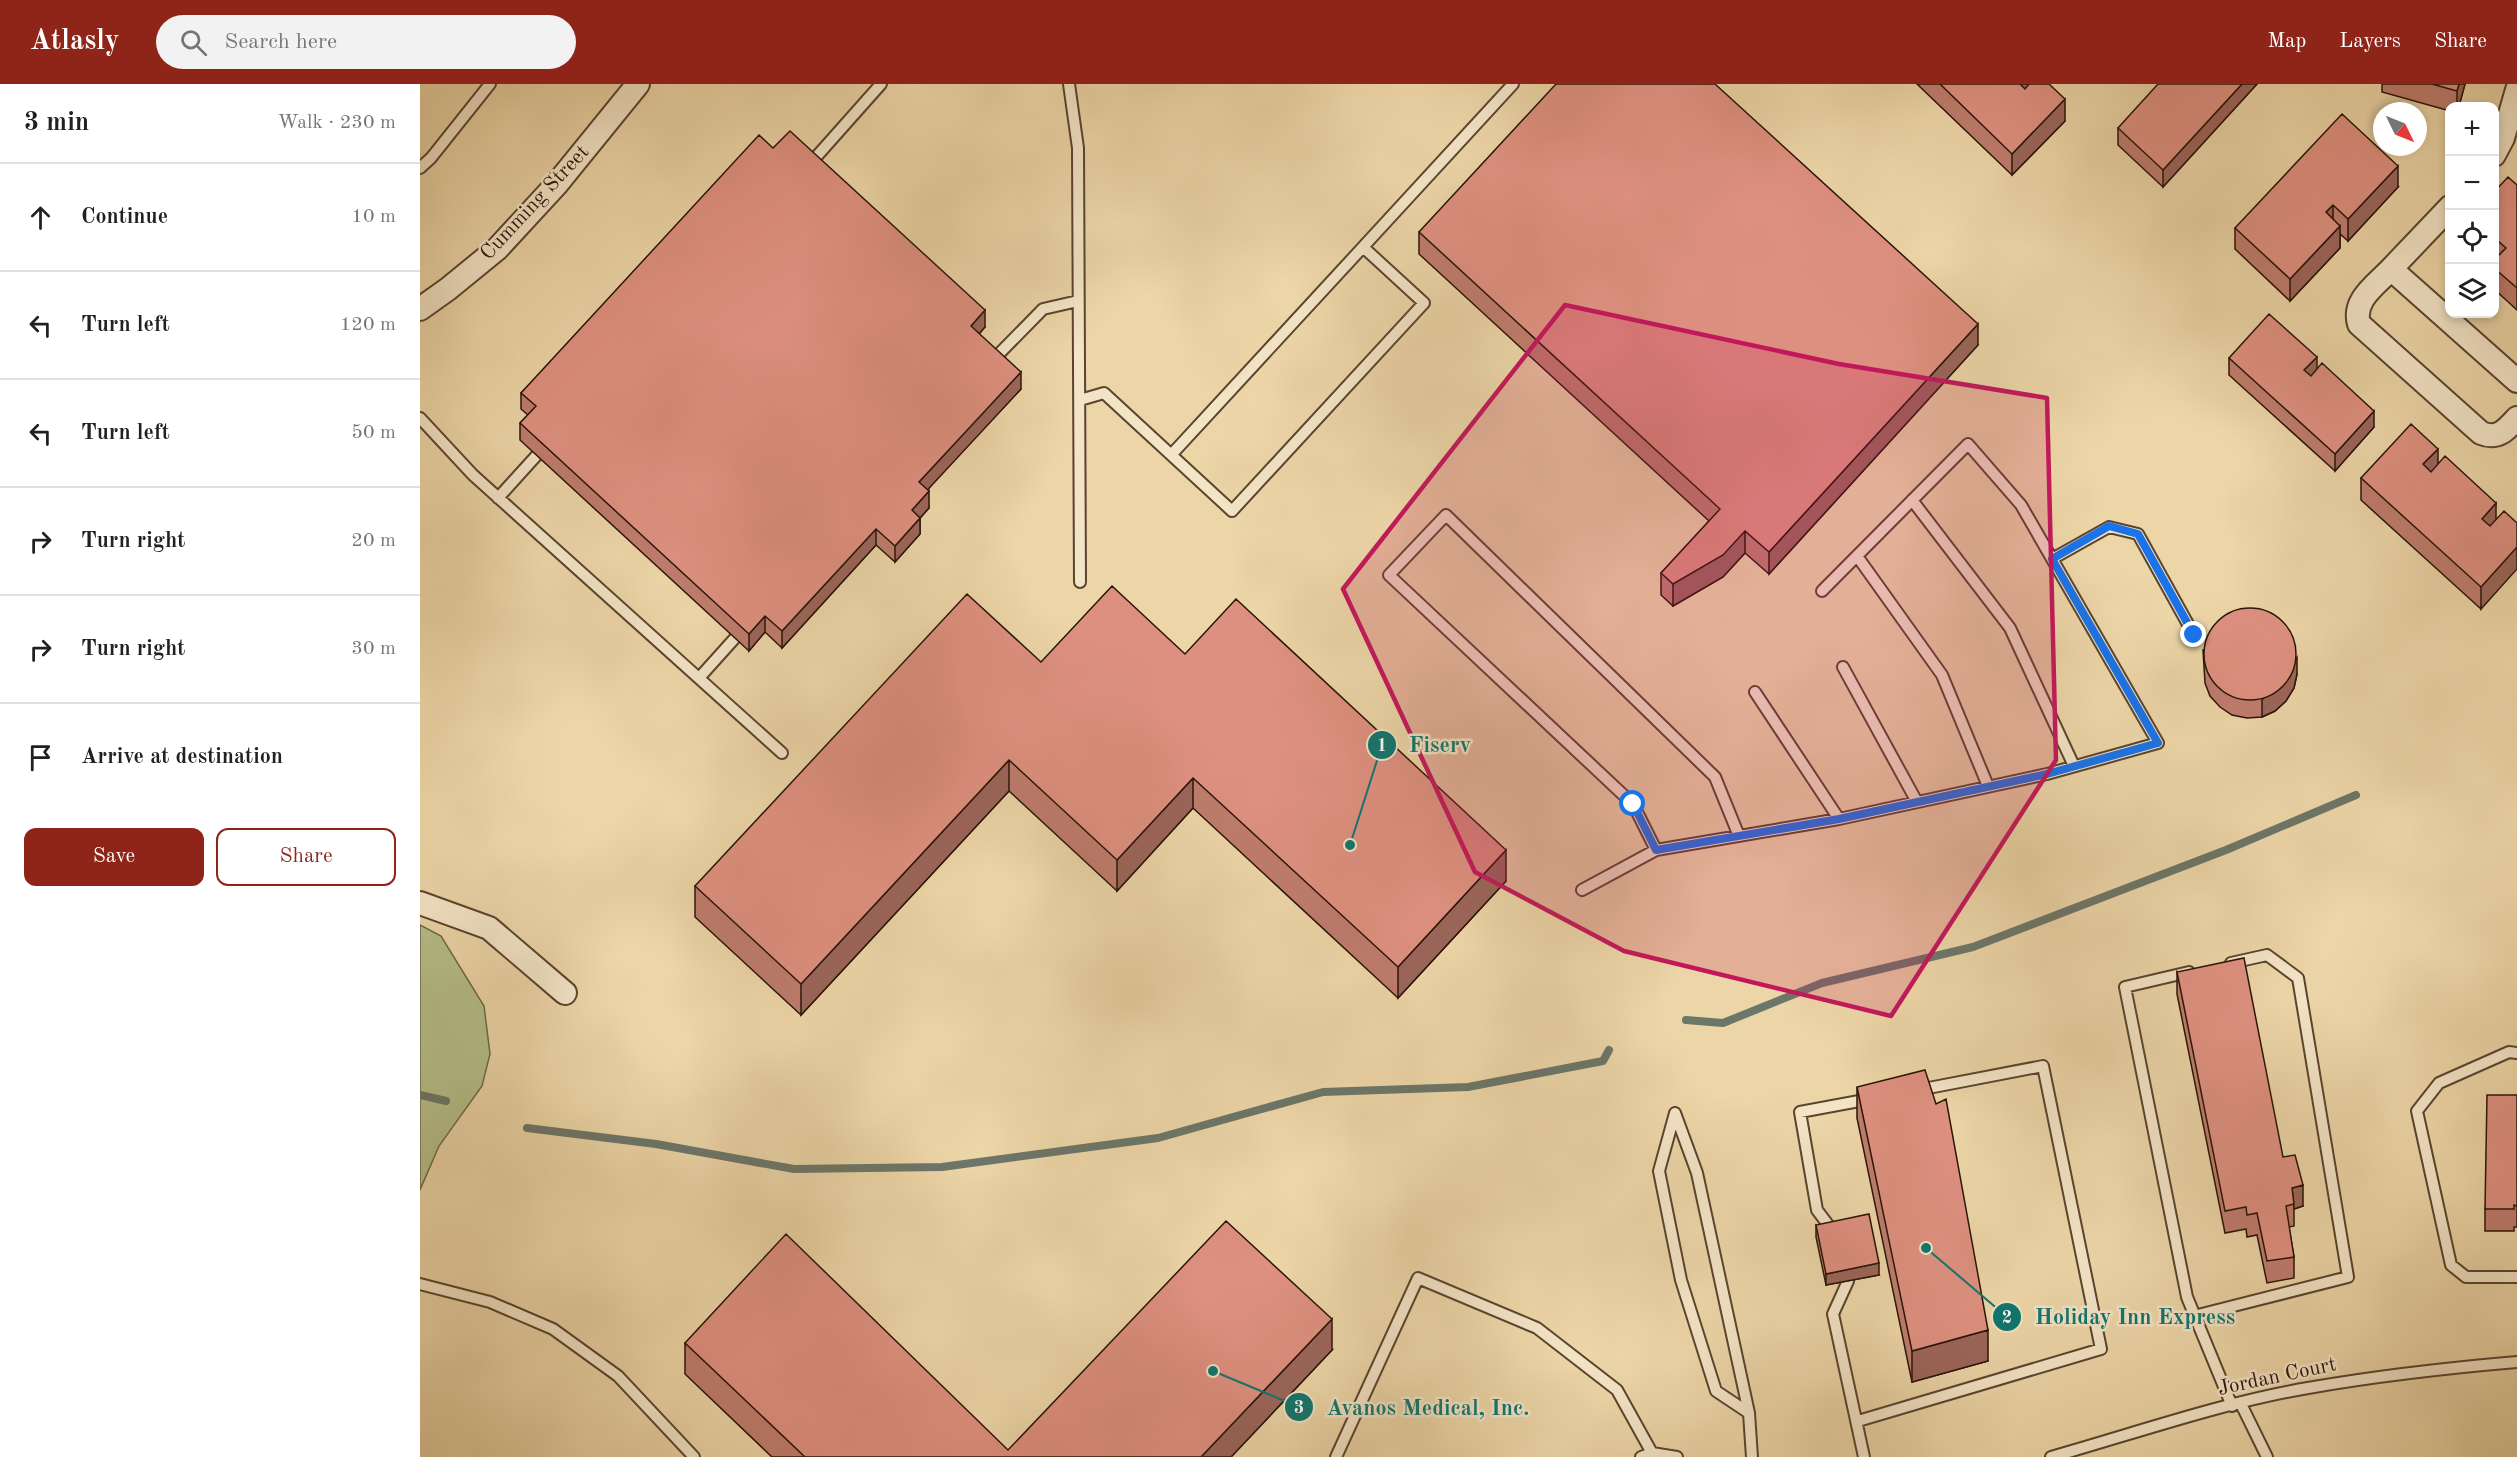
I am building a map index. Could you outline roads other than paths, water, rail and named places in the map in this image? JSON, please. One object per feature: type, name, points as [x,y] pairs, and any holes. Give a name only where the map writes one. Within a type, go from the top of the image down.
[{"type":"street","name":"Cumming Street","points":[[420,309],[496,249],[556,184],[638,84]]},
{"type":"street","points":[[2499,146],[2517,90]]},
{"type":"street","points":[[2447,210],[2358,303],[2356,314],[2359,324],[2481,433],[2489,436],[2502,434],[2517,418]]},
{"type":"street","points":[[2391,269],[2517,381]]},
{"type":"street","points":[[420,903],[489,928],[565,993]]},
{"type":"lane","points":[[420,168],[431,158],[490,84]]},
{"type":"lane","points":[[809,165],[881,84]]},
{"type":"lane","points":[[1069,84],[1078,148],[1080,582]]},
{"type":"lane","points":[[1172,454],[1513,84]]},
{"type":"lane","points":[[1080,400],[1104,393],[1232,511],[1424,303],[1363,247]]},
{"type":"lane","points":[[991,362],[1043,309],[1078,301]]},
{"type":"lane","points":[[420,418],[474,476],[783,753]]},
{"type":"lane","points":[[1582,890],[1656,850],[1839,819],[2074,766],[2158,743],[2021,505],[1968,444],[1822,591]]},
{"type":"lane","points":[[498,498],[537,455]]},
{"type":"lane","points":[[1912,500],[2010,628],[2074,766]]},
{"type":"lane","points":[[1656,850],[1633,804],[1389,575],[1446,515],[1714,777],[1739,836]]},
{"type":"lane","points":[[2052,559],[2109,526],[2138,534],[2194,635]]},
{"type":"lane","points":[[1857,556],[1942,675],[1988,786]]},
{"type":"lane","points":[[699,678],[735,638]]},
{"type":"lane","points":[[1843,668],[1917,802]]},
{"type":"lane","points":[[1755,692],[1839,819]]},
{"type":"lane","points":[[2194,1316],[2348,1276],[2298,978],[2267,955],[2223,965]]},
{"type":"lane","points":[[2201,969],[2125,987],[2187,1297],[2237,1405],[2267,1457]]},
{"type":"lane","points":[[2517,1053],[2509,1052],[2439,1083],[2417,1111],[2451,1265],[2466,1277],[2517,1277]]},
{"type":"lane","points":[[1858,1421],[2101,1349],[2043,1066],[1904,1092]]},
{"type":"lane","points":[[1837,1242],[1835,1232],[1816,1210],[1800,1112],[1881,1097]]},
{"type":"lane","points":[[1749,1413],[1716,1391],[1681,1280],[1659,1171],[1675,1113],[1697,1173],[1749,1413],[1752,1457]]},
{"type":"lane","points":[[1843,1262],[1848,1281],[1833,1314],[1864,1457]]},
{"type":"lane","points":[[1336,1457],[1418,1278],[1537,1328],[1617,1390],[1652,1452]]},
{"type":"lane","points":[[420,1284],[490,1302],[553,1329],[618,1376],[694,1457]]},
{"type":"lane","name":"Jordan Court","points":[[2051,1457],[2237,1405],[2317,1387],[2430,1370],[2517,1362]]},
{"type":"lane","points":[[1641,1457],[1652,1452],[1677,1457]]},
{"type":"waterway","points":[[1686,1020],[1723,1023],[1822,983],[1973,947],[2226,850],[2356,795]]},
{"type":"waterway","points":[[527,1128],[656,1144],[794,1169],[942,1167],[1158,1138],[1323,1092],[1468,1087],[1603,1061],[1609,1050]]},
{"type":"waterway","points":[[420,1095],[446,1101]]},
{"type":"place","name":"Fiserv","points":[[1350,845]]},
{"type":"place","name":"Holiday Inn Express","points":[[1926,1248]]},
{"type":"place","name":"Avanos Medical, Inc.","points":[[1213,1371]]}]
